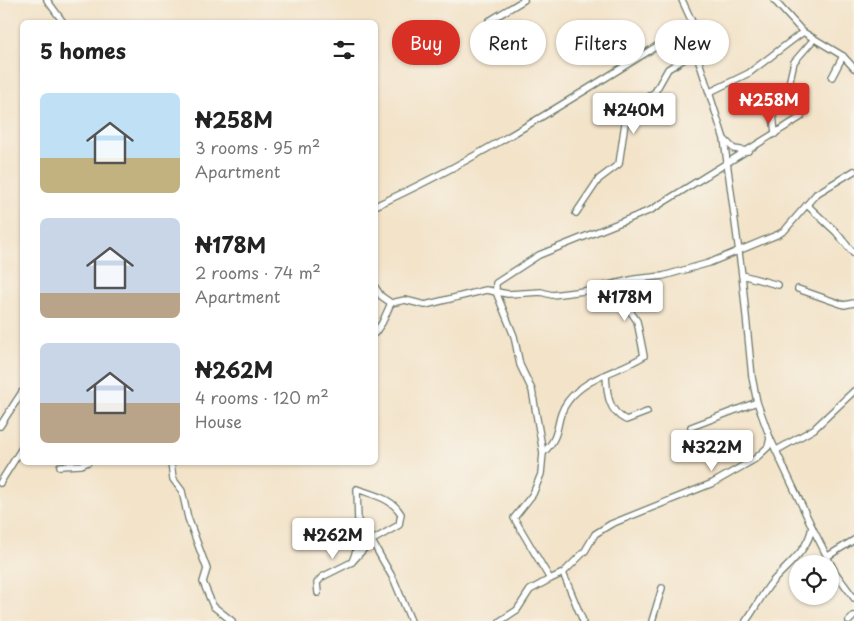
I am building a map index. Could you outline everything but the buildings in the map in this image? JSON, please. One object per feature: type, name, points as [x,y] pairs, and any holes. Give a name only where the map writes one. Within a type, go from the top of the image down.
[{"type":"street","points":[[47,0],[62,20]]},
{"type":"street","points":[[492,20],[524,0]]},
{"type":"street","points":[[682,0],[691,20]]},
{"type":"street","points":[[774,0],[780,3],[803,32],[843,56],[854,68]]},
{"type":"street","points":[[710,92],[749,73],[803,32]]},
{"type":"street","points":[[775,134],[773,114],[787,98],[794,62],[814,39]]},
{"type":"street","points":[[378,205],[435,178],[494,145],[655,47]]},
{"type":"street","points":[[832,76],[843,56]]},
{"type":"street","points":[[576,213],[599,179],[619,164],[625,123],[643,100],[655,92],[668,69],[675,65]]},
{"type":"street","points":[[701,65],[724,139],[742,275],[752,377],[758,402],[770,438],[812,527],[827,555]]},
{"type":"street","points":[[550,580],[514,518],[533,494],[541,474],[543,453],[532,390],[520,364],[514,336],[496,292],[496,283],[499,279],[527,261],[638,217],[775,134],[801,117],[787,98]]},
{"type":"street","points":[[724,139],[734,149],[748,151]]},
{"type":"street","points":[[378,292],[381,296],[391,302],[405,300],[425,305],[486,290],[508,294],[542,292],[552,295],[612,285],[687,269],[756,245],[785,230],[795,216],[816,194],[854,171]]},
{"type":"street","points":[[807,205],[836,232],[854,254]]},
{"type":"street","points":[[742,275],[778,285]]},
{"type":"street","points":[[543,453],[555,440],[558,421],[568,401],[595,378],[606,375],[644,356],[637,321],[612,285]]},
{"type":"street","points":[[798,289],[844,304],[854,303]]},
{"type":"street","points":[[378,329],[391,302]]},
{"type":"street","points":[[606,375],[610,406],[618,416],[626,420],[647,412]]},
{"type":"street","points":[[777,450],[814,428],[853,393]]},
{"type":"street","points":[[0,426],[20,395]]},
{"type":"street","points":[[691,427],[758,402]]},
{"type":"street","points":[[500,621],[517,610],[530,590],[563,573],[585,551],[594,534],[611,524],[714,483],[755,459],[768,447],[770,438]]},
{"type":"street","points":[[0,483],[20,451]]},
{"type":"street","points":[[60,466],[80,465]]},
{"type":"street","points":[[172,465],[174,479],[182,491],[188,518],[207,569],[203,582],[213,606],[232,621]]},
{"type":"street","points":[[318,593],[317,583],[322,577],[352,562],[371,541],[399,525],[401,514],[396,506],[357,489],[358,522],[356,551],[352,562]]},
{"type":"street","points":[[358,522],[394,580],[411,621]]},
{"type":"street","points":[[746,621],[771,584],[804,548],[810,537],[812,527]]},
{"type":"street","points":[[830,555],[854,540]]},
{"type":"street","points":[[563,573],[583,621]]},
{"type":"street","points":[[839,577],[854,598]]},
{"type":"street","points":[[652,621],[662,588]]},
{"type":"street","points":[[849,621],[854,616]]}]
